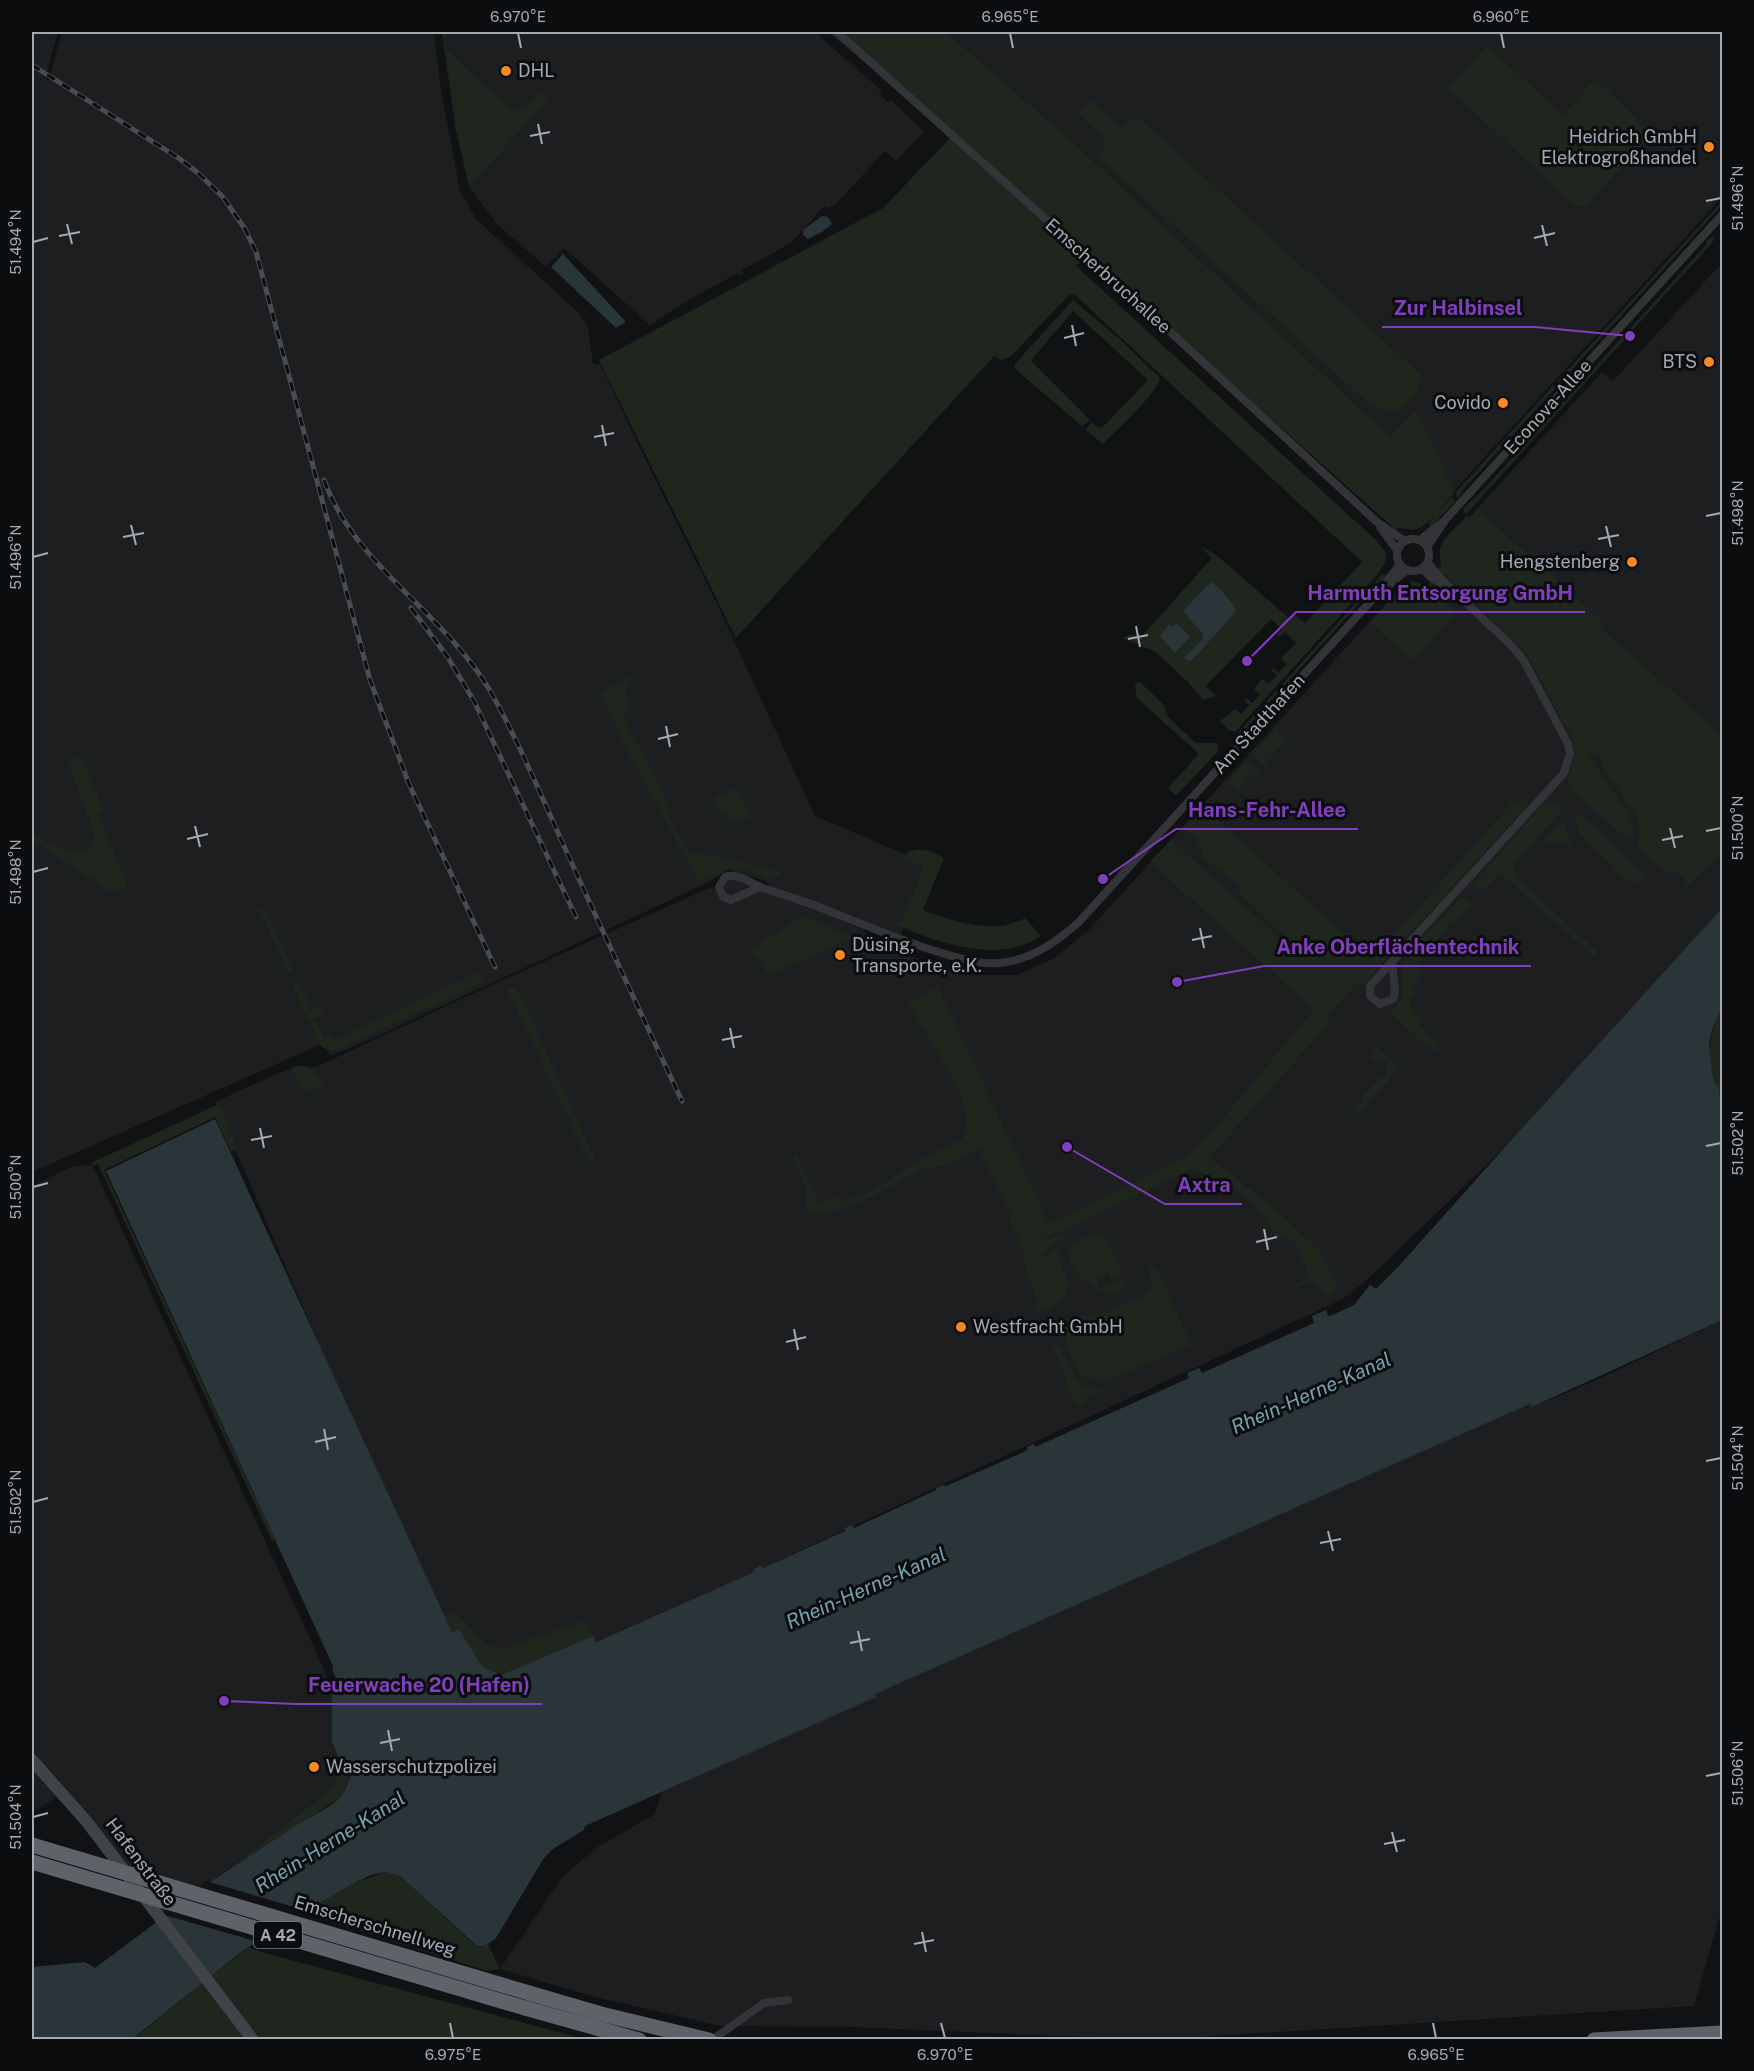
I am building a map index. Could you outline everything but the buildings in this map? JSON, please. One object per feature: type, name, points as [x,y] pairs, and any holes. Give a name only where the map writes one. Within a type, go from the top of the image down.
[{"type":"highway","name":"Emscherschnellweg","points":[[32,1845],[527,2000],[639,2040]]},
{"type":"highway","name":"Emscherschnellweg","points":[[32,1862],[527,2000],[601,2014],[710,2040]]},
{"type":"highway","points":[[1594,2040],[1722,2032]]},
{"type":"street","name":"Emscherbruchallee","points":[[837,32],[1106,273],[1377,522],[1405,541]]},
{"type":"street","name":"Econova-Allee","points":[[1427,547],[1446,519],[1720,221]]},
{"type":"street","name":"Econova-Allee","points":[[1420,540],[1446,519]]},
{"type":"street","name":"Emscherbruchallee","points":[[1377,522],[1397,550]]},
{"type":"street","points":[[1420,540],[1427,547],[1429,557],[1425,566],[1412,572],[1403,567],[1397,559],[1397,550],[1405,541],[1420,540]]},
{"type":"street","points":[[1392,962],[1395,991],[1393,999],[1383,1003],[1376,1002],[1370,996],[1370,986],[1564,773],[1570,753],[1565,735],[1524,661],[1512,646],[1448,586],[1432,578],[1425,566]]},
{"type":"street","name":"Am Stadthafen","points":[[760,887],[809,903],[880,933],[967,960],[1001,963],[1035,953],[1062,937],[1078,923],[1403,567]]},
{"type":"street","name":"Hafenstraße","points":[[32,1760],[87,1822],[253,2040]]},
{"type":"street","points":[[710,2040],[764,2003],[788,2000]]},
{"type":"shaded area","points":[[32,32],[58,32],[45,78],[49,81],[62,32],[434,32],[441,90],[460,191],[476,219],[579,313],[588,328],[593,364],[601,365],[720,610],[815,816],[926,863],[900,938],[771,887],[766,881],[729,870],[705,884],[369,1040],[330,1056],[322,1044],[32,1172]]},
{"type":"shaded area","points":[[442,32],[815,32],[882,91],[879,94],[888,102],[891,100],[924,132],[896,161],[885,151],[835,205],[828,208],[824,206],[791,243],[742,270],[743,273],[739,275],[738,273],[687,301],[650,325],[564,248],[546,267],[497,224],[469,187],[456,130]]},
{"type":"shaded area","points":[[442,32],[449,32],[445,40],[447,50],[507,106],[523,108],[541,91],[549,99],[469,187],[456,130]]},
{"type":"shaded area","points":[[828,32],[946,32],[1073,142],[1390,436],[1416,410],[1455,492],[1438,512],[1452,497],[1455,502],[1430,527],[1429,523],[1435,515],[1420,528],[1411,530],[1400,527],[1396,530],[1087,255],[1076,266],[1376,540],[1386,553],[1385,563],[1377,575],[1235,732],[1229,730],[1220,721],[1235,709],[1241,714],[1249,705],[1244,700],[1246,698],[1252,703],[1260,694],[1254,689],[1262,679],[1268,684],[1277,675],[1271,670],[1273,668],[1278,673],[1287,664],[1281,658],[1296,643],[1285,632],[1279,637],[1277,635],[1282,629],[1271,619],[1206,686],[1216,696],[1203,700],[1189,683],[1156,652],[1123,638],[1129,635],[1142,636],[1212,558],[1204,548],[1215,554],[1289,618],[1294,615],[1305,623],[1362,562],[1074,294],[1070,294],[1011,356],[1001,360],[994,356],[736,638],[599,360],[883,208],[953,135]],"holes":[[[1221,590],[1236,608],[1235,613],[1185,658],[1203,640],[1202,633]]]},
{"type":"shaded area","points":[[946,32],[1722,32],[1722,197],[1454,491],[1416,411],[1390,436],[1074,143]]},
{"type":"shaded area","points":[[1486,45],[1563,115],[1595,79],[1648,129],[1647,140],[1585,207],[1575,206],[1448,88]]},
{"type":"shaded area","points":[[1091,100],[1122,129],[1134,117],[1145,123],[1419,373],[1420,385],[1409,403],[1392,413],[1367,402],[1102,160],[1099,155],[1106,147],[1102,143],[1105,139],[1078,114]]},
{"type":"shaded area","points":[[1722,201],[1722,205],[1462,491],[1458,499],[1455,493]]},
{"type":"shaded area","points":[[1716,235],[1712,243],[1466,514],[1463,509],[1484,489],[1706,245],[1706,241]]},
{"type":"shaded area","points":[[1722,263],[1722,908],[1505,1147],[1369,1278],[1343,1299],[754,1572],[595,1642],[585,1620],[500,1649],[485,1643],[456,1613],[445,1618],[324,1356],[215,1102],[285,1070],[316,1067],[474,993],[707,889],[721,887],[726,880],[731,878],[832,915],[863,930],[872,941],[956,970],[984,975],[1016,975],[1053,959],[1087,932],[1403,585],[1415,582],[1427,585],[1441,565],[1440,552],[1443,542],[1467,516],[1469,518],[1602,372],[1613,381]]},
{"type":"shaded area","points":[[1073,300],[1124,343],[1160,378],[1158,385],[1145,402],[1103,444],[1086,430],[1091,422],[1099,428],[1106,424],[1148,380],[1073,311],[1032,362],[1090,420],[1082,426],[1015,369],[1014,365]]},
{"type":"shaded area","points":[[1477,509],[1600,619],[1602,629],[1722,735],[1722,853],[1686,887],[1684,879],[1675,871],[1669,874],[1637,847],[1640,830],[1636,816],[1603,768],[1601,758],[1597,753],[1589,753],[1631,818],[1633,834],[1630,841],[1572,791],[1568,781],[1575,753],[1570,734],[1526,652],[1439,569],[1440,549],[1443,542],[1467,516],[1469,518]]},
{"type":"shaded area","points":[[1381,575],[1387,575],[1248,726],[1249,728],[1241,735],[1236,735]]},
{"type":"shaded area","points":[[1409,582],[1423,584],[1430,588],[1457,613],[1412,661],[1370,622],[1403,585]]},
{"type":"shaded area","points":[[637,673],[627,690],[630,710],[622,715],[666,798],[671,822],[691,855],[699,853],[782,871],[778,876],[769,880],[749,871],[730,868],[700,883],[626,748],[600,692]]},
{"type":"shaded area","points":[[1140,682],[1163,704],[1168,717],[1196,743],[1217,743],[1219,750],[1176,796],[1168,788],[1199,754],[1137,698],[1135,685]]},
{"type":"shaded area","points":[[1276,730],[1291,744],[1288,749],[1285,741],[1264,765],[1253,755]]},
{"type":"shaded area","points":[[81,756],[104,810],[98,814],[127,882],[120,891],[110,891],[32,840],[32,833],[59,848],[79,853],[87,850],[93,844],[94,832],[68,763]]},
{"type":"shaded area","points":[[1247,761],[1262,776],[1253,774],[1237,792],[1229,781]]},
{"type":"shaded area","points":[[735,787],[752,817],[745,820],[728,818],[710,801]]},
{"type":"shaded area","points":[[1522,798],[1529,803],[1365,983],[1355,985],[1326,1017],[1330,1022],[1209,1158],[1272,1206],[1321,1252],[1338,1290],[1327,1297],[1313,1281],[1297,1287],[1296,1284],[1310,1277],[1297,1242],[1277,1237],[1255,1206],[1235,1189],[1192,1169],[1044,1239],[1045,1241],[1062,1234],[1065,1237],[1061,1241],[1051,1243],[1043,1256],[1049,1256],[1055,1248],[1059,1248],[1068,1290],[1058,1303],[1047,1310],[1044,1308],[1037,1312],[1033,1306],[1038,1304],[1028,1276],[1022,1248],[1009,1218],[1012,1216],[979,1149],[947,1165],[919,1170],[872,1197],[830,1212],[809,1214],[804,1201],[807,1198],[805,1185],[792,1157],[796,1154],[819,1203],[839,1196],[844,1201],[873,1190],[910,1166],[962,1139],[966,1122],[960,1091],[908,1003],[935,989],[937,985],[1049,1224],[1183,1159],[1207,1137],[1314,1010],[1150,862],[1171,840],[1292,949],[1295,946],[1240,894],[1241,890],[1236,882],[1203,856],[1196,837],[1182,828],[1202,806],[1372,959],[1512,803]]},
{"type":"shaded area","points":[[1548,801],[1560,806],[1562,810],[1515,863],[1514,872],[1516,877],[1598,952],[1594,957],[1500,873],[1482,891],[1473,884]]},
{"type":"shaded area","points":[[1574,814],[1585,818],[1644,874],[1646,876],[1643,880],[1630,880],[1614,870],[1611,867],[1612,864],[1583,837]]},
{"type":"shaded area","points":[[1563,821],[1573,847],[1564,842],[1555,841],[1538,849],[1550,832]]},
{"type":"shaded area","points":[[916,849],[924,851],[926,849],[944,858],[923,910],[952,920],[982,926],[1005,925],[1025,918],[1041,936],[1023,945],[984,950],[924,936],[888,921],[895,923],[902,920],[919,880],[922,866],[903,858],[910,850],[915,851]]},
{"type":"shaded area","points":[[1462,896],[1471,905],[1454,924],[1450,922],[1416,966],[1422,973],[1412,988],[1417,994],[1409,1003],[1420,1018],[1419,1025],[1439,1044],[1438,1051],[1427,1047],[1390,1012],[1401,998],[1401,972],[1405,957]]},
{"type":"shaded area","points":[[259,908],[266,910],[294,970],[288,973]]},
{"type":"shaded area","points":[[803,916],[855,937],[769,975],[749,949]]},
{"type":"shaded area","points":[[478,972],[483,982],[337,1050],[331,1051],[322,1047],[310,1023],[316,1021],[324,1038],[331,1034],[335,1040]]},
{"type":"shaded area","points":[[305,979],[299,983],[308,1001],[308,1009],[312,1010],[316,1006],[323,1014],[308,1021],[293,986]]},
{"type":"shaded area","points":[[506,987],[515,988],[520,994],[595,1159],[589,1162]]},
{"type":"shaded area","points":[[1722,1008],[1722,1120],[1719,1091],[1713,1076],[1710,1048],[1715,1024]]},
{"type":"shaded area","points":[[1376,1046],[1400,1068],[1358,1114],[1352,1108],[1363,1102],[1363,1095],[1387,1075],[1387,1061],[1373,1062],[1371,1057],[1375,1055],[1375,1051],[1371,1051]]},
{"type":"shaded area","points":[[301,1065],[313,1069],[324,1084],[304,1093],[291,1068]]},
{"type":"shaded area","points":[[219,1104],[238,1148],[231,1152],[215,1117],[104,1170],[275,1540],[272,1541],[98,1164],[93,1166],[91,1163]]},
{"type":"shaded area","points":[[93,1166],[328,1678],[341,1693],[332,1695],[332,1742],[339,1758],[333,1787],[226,1871],[163,1916],[60,1794],[37,1810],[32,1808],[32,1186],[71,1167]]},
{"type":"shaded area","points":[[1095,1233],[1107,1239],[1122,1274],[1111,1279],[1108,1273],[1096,1279],[1101,1290],[1124,1277],[1126,1284],[1118,1294],[1104,1292],[1089,1284],[1076,1272],[1069,1259],[1071,1245]]},
{"type":"shaded area","points":[[1146,1263],[1158,1270],[1191,1344],[1112,1379],[1096,1381],[1084,1376],[1078,1371],[1058,1319],[1104,1313],[1142,1296],[1150,1290],[1152,1280]]},
{"type":"shaded area","points":[[1722,1320],[1722,1909],[1694,2006],[1181,2038],[1058,2036],[852,2027],[721,2026],[595,1997],[500,1969],[562,1877],[599,1846],[655,1814],[661,1793],[874,1694],[1530,1404],[1533,1407],[1601,1378]]},
{"type":"shaded area","points":[[1055,1341],[1078,1381],[1093,1389],[1105,1389],[1085,1398],[1087,1403],[1077,1406],[1051,1345]]},
{"type":"shaded area","points":[[456,1612],[485,1643],[500,1649],[585,1620],[593,1636],[501,1675],[482,1666],[459,1629],[452,1632],[445,1618]]},
{"type":"shaded area","points":[[339,1759],[350,1765],[348,1782],[340,1798],[226,1871],[333,1787]]},
{"type":"shaded area","points":[[385,1872],[400,1876],[476,1946],[483,1947],[488,1944],[500,1969],[487,1971],[303,1913],[354,1883]]},
{"type":"shaded area","points":[[249,1947],[261,1952],[584,2039],[132,2040]]},
{"type":"water","points":[[822,216],[828,217],[832,224],[808,239],[803,235],[803,230]]},
{"type":"water","points":[[563,254],[626,322],[616,328],[551,267]]},
{"type":"water","points":[[1211,582],[1236,608],[1235,613],[1190,662],[1184,658],[1203,639],[1202,633],[1183,611]]},
{"type":"water","points":[[1177,623],[1190,637],[1175,653],[1160,636],[1169,624],[1173,627]]},
{"type":"water","name":"Rhein-Herne-Kanal","points":[[1722,908],[1722,1008],[1713,1027],[1709,1044],[1712,1072],[1719,1088],[1722,1120],[1722,1320],[1532,1407],[1530,1404],[875,1694],[876,1697],[585,1826],[584,1830],[553,1849],[544,1858],[496,1938],[485,1946],[477,1946],[400,1876],[385,1872],[371,1875],[354,1883],[241,1952],[132,2039],[32,2039],[32,1967],[85,1962],[95,1968],[213,1880],[330,1806],[340,1798],[350,1777],[350,1765],[339,1758],[332,1742],[332,1695],[341,1692],[333,1666],[106,1171],[215,1119],[452,1632],[459,1629],[482,1666],[501,1675],[593,1636],[596,1642],[754,1572],[753,1570],[761,1565],[763,1568],[845,1531],[845,1528],[852,1525],[854,1528],[936,1488],[946,1486],[1028,1450],[1027,1447],[1034,1444],[1035,1447],[1189,1378],[1187,1373],[1199,1368],[1202,1373],[1314,1323],[1312,1316],[1326,1310],[1330,1316],[1354,1305],[1370,1285],[1376,1289],[1398,1267]]},
{"type":"pier","points":[[206,1881],[311,1912],[262,1943],[161,1914]]},
{"type":"railway","points":[[32,65],[180,159],[223,197],[245,229],[256,252],[370,680],[409,784],[495,967]]},
{"type":"railway","points":[[324,480],[338,511],[356,538],[448,636],[470,661],[489,689],[521,751],[682,1101]]},
{"type":"railway","points":[[411,608],[447,656],[474,701],[576,917]]},
{"type":"place","name":"DHL","points":[[506,71]]},
{"type":"place","name":"Heidrich GmbH Elektrogroßhandel","points":[[1709,147]]},
{"type":"place","name":"Zur Halbinsel","points":[[1630,336]]},
{"type":"place","name":"BTS","points":[[1709,362]]},
{"type":"place","name":"Covido","points":[[1503,403]]},
{"type":"place","name":"Hengstenberg","points":[[1632,562]]},
{"type":"place","name":"Harmuth Entsorgung GmbH","points":[[1247,661]]},
{"type":"place","name":"Hans-Fehr-Allee","points":[[1103,879]]},
{"type":"place","name":"Düsing, Transporte, e.K.","points":[[840,955]]},
{"type":"place","name":"Anke Oberflächentechnik","points":[[1177,982]]},
{"type":"place","name":"Axtra","points":[[1067,1147]]},
{"type":"place","name":"Westfracht GmbH","points":[[961,1327]]},
{"type":"place","name":"Feuerwache 20 (Hafen)","points":[[224,1701]]},
{"type":"place","name":"Wasserschutzpolizei","points":[[314,1767]]}]
